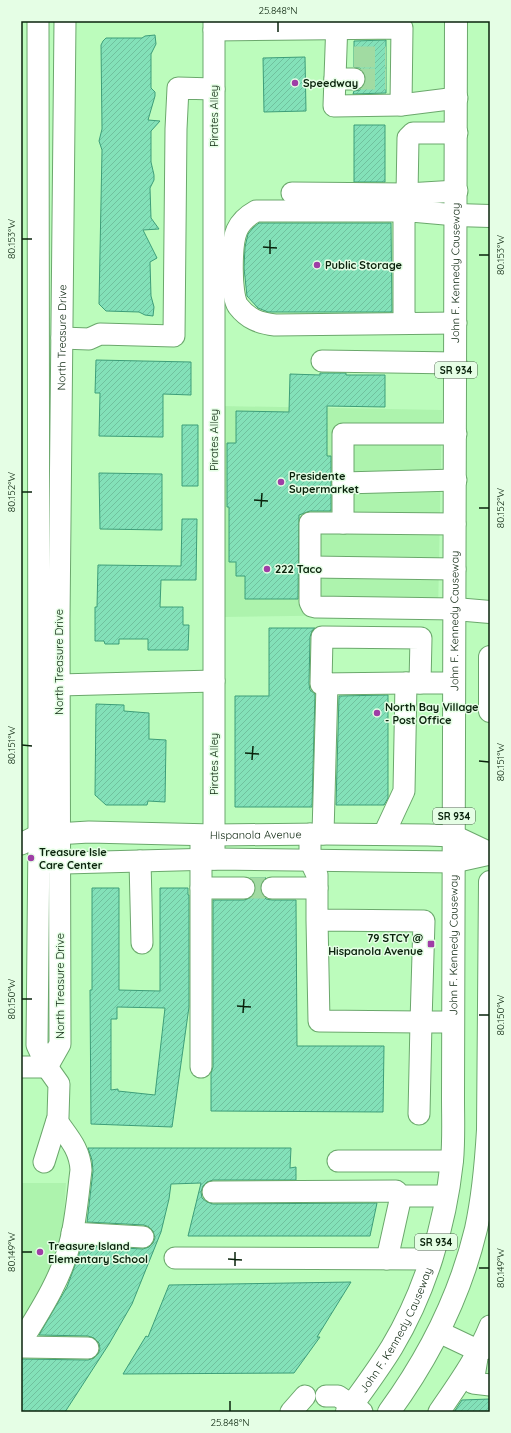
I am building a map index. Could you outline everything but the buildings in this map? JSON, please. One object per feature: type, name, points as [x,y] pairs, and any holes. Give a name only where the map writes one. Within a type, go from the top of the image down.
[{"type":"main road","name":"John F. Kennedy Causeway","points":[[354,1410],[392,1347],[418,1294],[431,1259],[446,1196],[452,1161],[456,480],[456,21]]},
{"type":"main road","points":[[456,215],[490,216]]},
{"type":"main road","points":[[455,609],[490,612]]},
{"type":"main road","points":[[490,657],[490,711]]},
{"type":"main road","name":"SR 934","points":[[389,1412],[424,1360],[439,1332],[466,1263],[476,1230],[488,1164],[490,882]]},
{"type":"main road","points":[[453,1130],[488,1130]]},
{"type":"street","name":"North Treasure Drive","points":[[38,21],[30,200],[30,417],[39,621],[59,685],[60,833],[39,858]]},
{"type":"street","name":"North Treasure Drive","points":[[47,1067],[60,1044],[39,858],[30,840],[39,621],[61,417],[65,21]]},
{"type":"street","points":[[214,26],[337,25],[402,28],[394,57],[394,79],[400,105]]},
{"type":"street","points":[[337,25],[345,56],[344,79],[334,106],[400,105],[457,98]]},
{"type":"street","name":"Pirates Alley","points":[[201,1067],[201,888],[208,860],[207,835],[214,681],[214,26]]},
{"type":"street","points":[[62,338],[89,339],[100,334],[174,336],[176,129],[178,88],[214,88]]},
{"type":"street","points":[[410,323],[404,316],[404,218],[409,202],[408,138],[413,133],[457,133]]},
{"type":"street","points":[[456,323],[275,325],[260,323],[248,316],[237,305],[233,291],[233,246],[237,230],[245,218],[256,211],[409,202],[457,191]]},
{"type":"street","points":[[292,193],[409,202],[456,215]]},
{"type":"street","points":[[30,200],[63,200]]},
{"type":"street","points":[[322,361],[456,363]]},
{"type":"street","points":[[30,417],[61,417]]},
{"type":"street","points":[[343,523],[343,434],[456,434]]},
{"type":"street","points":[[343,483],[456,480]]},
{"type":"street","points":[[455,524],[310,523],[310,604],[314,607],[455,609]]},
{"type":"street","points":[[311,567],[455,569]]},
{"type":"street","points":[[384,834],[404,791],[413,683],[421,638],[322,637],[321,684],[413,683],[454,683]]},
{"type":"street","points":[[59,685],[214,681]]},
{"type":"street","points":[[327,684],[317,834],[310,860],[317,875],[319,1021],[453,1022]]},
{"type":"street","name":"Hispanola Avenue","points":[[30,840],[60,833],[89,832],[207,835],[384,834],[454,836],[490,854]]},
{"type":"street","name":"Hispanola Avenue","points":[[39,858],[140,861],[310,860],[454,862],[490,854]]},
{"type":"street","points":[[287,860],[279,888],[317,888]]},
{"type":"street","points":[[140,861],[142,943]]},
{"type":"street","points":[[201,888],[244,888]]},
{"type":"street","points":[[318,920],[424,921],[419,1114]]},
{"type":"street","points":[[21,1067],[47,1067],[59,1084],[60,1097],[57,1121],[44,1162]]},
{"type":"street","points":[[21,1342],[44,1305],[60,1272],[72,1233],[81,1170],[80,1158],[76,1147],[57,1121]]},
{"type":"street","points":[[338,1161],[452,1161]]},
{"type":"street","points":[[213,1192],[396,1192],[401,1196],[446,1196]]},
{"type":"street","points":[[387,1259],[401,1196]]},
{"type":"street","points":[[72,1233],[143,1237]]},
{"type":"street","points":[[175,1258],[431,1259]]},
{"type":"street","points":[[490,1326],[474,1383],[490,1385]]},
{"type":"street","points":[[439,1332],[484,1349]]},
{"type":"street","points":[[21,1346],[88,1348]]},
{"type":"street","points":[[439,1412],[484,1349]]},
{"type":"street","points":[[291,1412],[305,1396]]},
{"type":"street","points":[[326,1396],[338,1396],[354,1410]]},
{"type":"shaded area","points":[[221,406],[442,410],[438,614],[222,617]]},
{"type":"shaded area","name":"Treasure Island Elementary School","points":[[21,1183],[66,1183],[63,1231],[53,1273],[21,1326]]},
{"type":"tunnel","points":[[354,57],[386,57]]},
{"type":"tunnel","points":[[354,79],[386,79]]},
{"type":"tunnel","points":[[244,888],[272,888]]},
{"type":"place","name":"Speedway","points":[[295,83]]},
{"type":"place","name":"Public Storage","points":[[317,265]]},
{"type":"place","name":"Presidente Supermarket","points":[[281,482]]},
{"type":"place","name":"222 Taco","points":[[267,569]]},
{"type":"place","name":"North Bay Village - Post Office","points":[[377,713]]},
{"type":"place","name":"Treasure Isle Care Center","points":[[31,858]]},
{"type":"place","name":"79 STCY @ Hispanola Avenue","points":[[431,944]]},
{"type":"place","name":"Treasure Island Elementary School","points":[[40,1252]]}]
